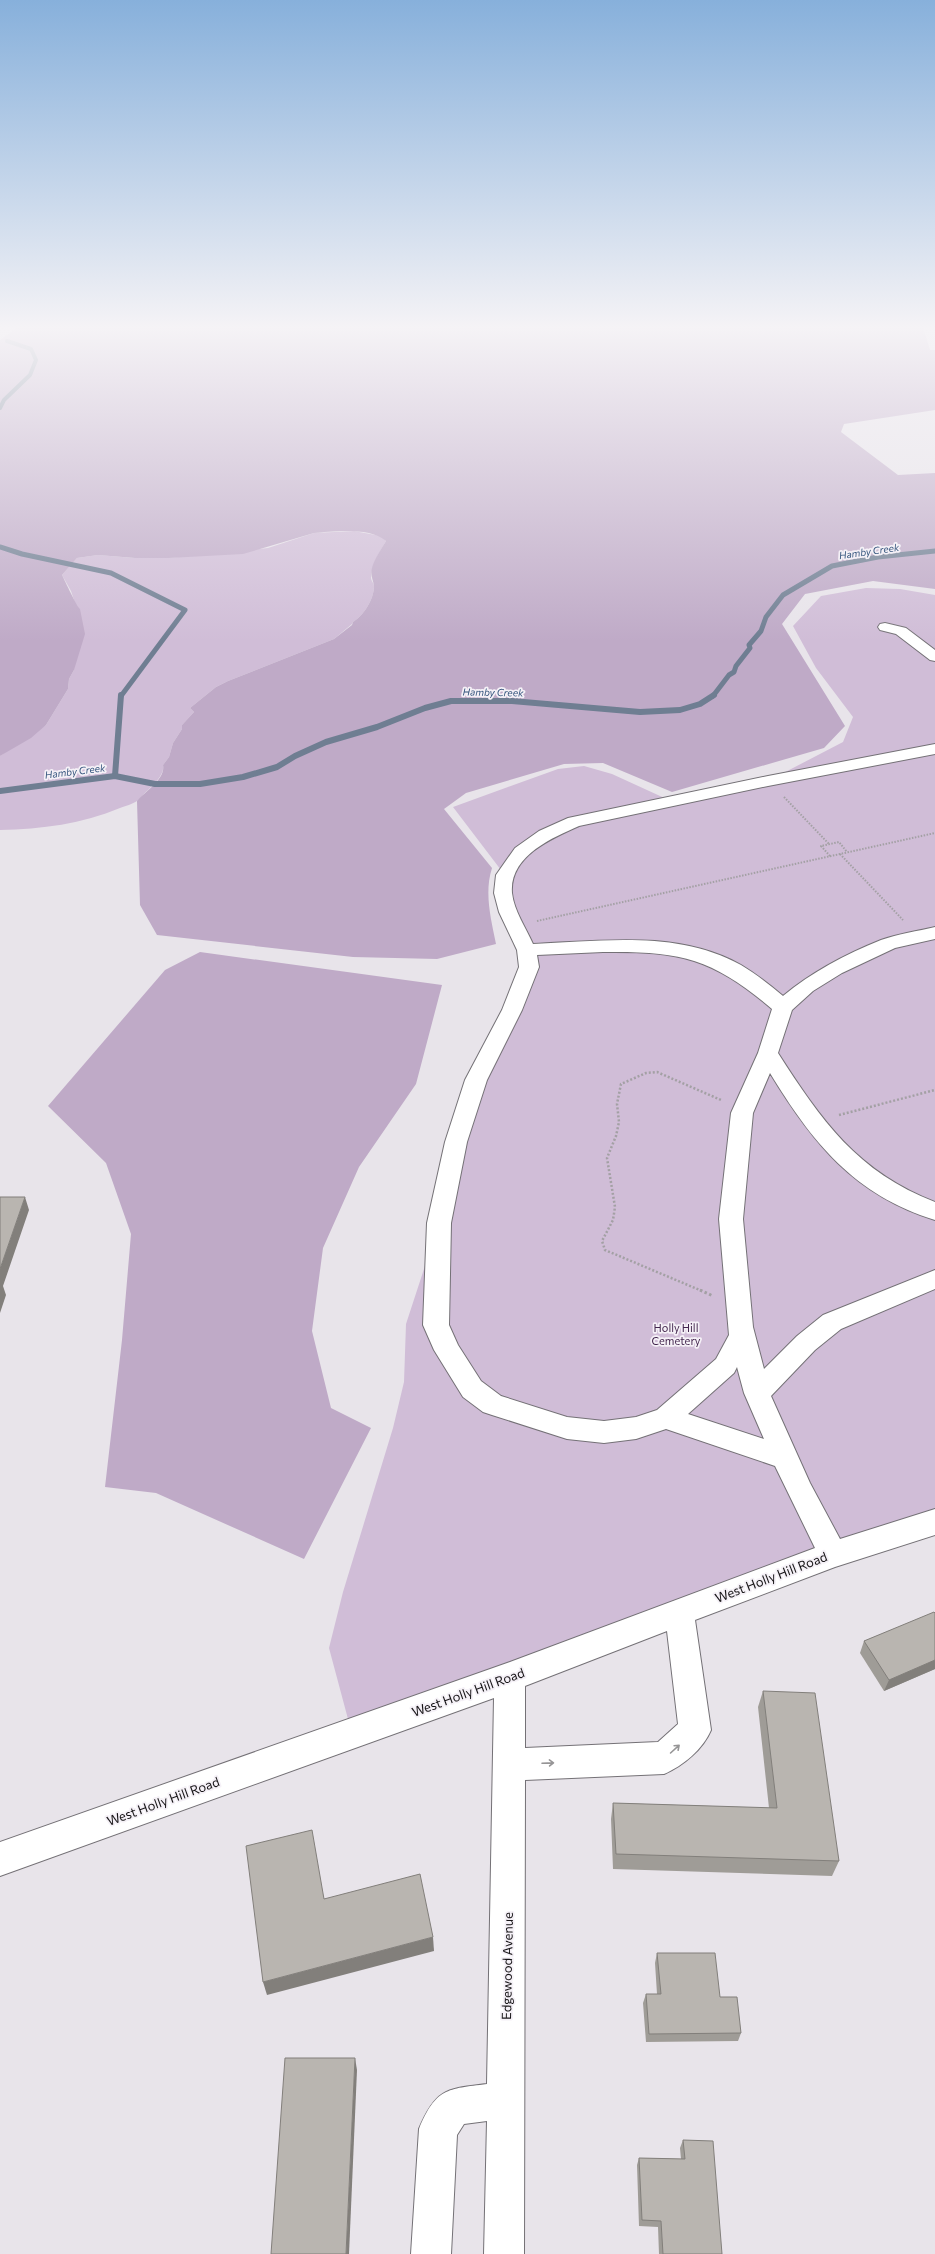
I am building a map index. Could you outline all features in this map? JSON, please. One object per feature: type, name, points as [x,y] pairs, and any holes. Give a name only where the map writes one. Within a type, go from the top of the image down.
[{"type":"street","points":[[885,627],[901,631],[935,657]]},
{"type":"street","points":[[742,1335],[725,1366],[666,1418],[636,1428],[604,1432],[567,1428],[492,1404],[472,1389],[447,1350],[436,1325],[439,1223],[456,1142],[476,1080],[512,1010],[529,967],[527,950],[514,926],[503,893],[504,874],[521,852],[545,835],[574,822],[768,781],[935,749]]},
{"type":"street","points":[[833,1554],[785,1458],[757,1394],[742,1335],[731,1219],[744,1108],[768,1053],[774,1030],[783,1007],[806,987],[835,969],[889,944],[927,935]]},
{"type":"street","points":[[527,950],[661,946],[688,951],[727,966],[752,981],[783,1007]]},
{"type":"street","points":[[768,1053],[814,1121],[833,1146],[877,1181],[935,1211]]},
{"type":"street","points":[[757,1394],[806,1343],[832,1322],[895,1294],[935,1279]]},
{"type":"street","points":[[666,1418],[785,1458]]},
{"type":"street","name":"West Holly Hill Road","points":[[0,1859],[510,1678],[833,1554],[935,1522]]},
{"type":"street","points":[[510,1765],[664,1758],[696,1730],[679,1613]]},
{"type":"street","name":"Edgewood Avenue","points":[[504,2254],[510,1678]]},
{"type":"street","points":[[431,2254],[438,2129],[454,2107],[505,2100]]},
{"type":"path","points":[[768,781],[829,844]]},
{"type":"path","points":[[514,926],[935,833]]},
{"type":"path","points":[[830,856],[821,846],[839,842],[847,852]]},
{"type":"path","points":[[839,854],[927,935]]},
{"type":"path","points":[[739,1307],[614,1255],[605,1250],[602,1241],[613,1220],[615,1207],[607,1158],[619,1122],[617,1104],[621,1084],[646,1073],[657,1072],[720,1100],[744,1108]]},
{"type":"path","points":[[814,1121],[935,1090]]},
{"type":"green space","points":[[354,531],[381,536],[386,541],[372,568],[371,578],[374,591],[370,601],[361,615],[352,624],[334,639],[216,687],[190,708],[194,712],[182,725],[182,729],[173,743],[169,757],[163,765],[161,775],[135,802],[91,818],[62,825],[0,830],[0,756],[46,725],[68,689],[69,679],[74,670],[76,606],[71,591],[62,575],[77,558],[98,555],[134,558],[169,558],[268,548],[314,533]]},
{"type":"green space","name":"Holly Hill Cemetery","points":[[866,588],[900,589],[935,595],[935,1522],[352,1734],[329,1648],[343,1592],[393,1428],[404,1382],[406,1324],[439,1223],[457,1139],[529,967],[504,874],[453,807],[558,769],[584,766],[612,774],[671,801],[768,781],[843,742],[853,717],[816,668],[793,626],[821,596]]},
{"type":"shaded area","points":[[0,432],[841,432],[898,475],[935,473],[935,589],[873,581],[805,594],[782,624],[845,726],[824,748],[672,792],[603,763],[564,764],[466,793],[444,809],[492,868],[488,896],[490,916],[496,944],[437,959],[353,957],[157,935],[140,905],[137,801],[154,785],[161,775],[163,765],[169,757],[173,743],[182,729],[182,725],[194,712],[190,708],[216,687],[334,639],[352,625],[364,611],[374,591],[371,570],[386,541],[380,537],[362,532],[331,531],[314,533],[243,554],[169,558],[135,558],[98,555],[77,558],[62,575],[80,609],[85,634],[74,670],[69,679],[68,689],[46,725],[31,738],[0,756]]},
{"type":"shaded area","points":[[200,952],[442,985],[416,1084],[359,1167],[323,1248],[312,1331],[331,1408],[371,1428],[304,1559],[156,1493],[105,1487],[122,1340],[131,1234],[106,1163],[48,1106],[165,970]]},
{"type":"building","points":[[0,1197],[25,1197],[0,1269]]},
{"type":"building","points":[[934,1612],[935,1660],[889,1680],[864,1641]]},
{"type":"building","points":[[763,1691],[815,1693],[839,1861],[616,1854],[613,1803],[777,1808]]},
{"type":"building","points":[[312,1830],[324,1899],[420,1874],[433,1937],[263,1982],[246,1846]]},
{"type":"building","points":[[657,1953],[715,1953],[720,1997],[737,1997],[741,2033],[649,2034],[646,1994],[661,1994]]},
{"type":"building","points":[[285,2058],[355,2058],[346,2254],[271,2254]]},
{"type":"building","points":[[683,2140],[713,2141],[722,2254],[663,2254],[661,2221],[642,2220],[639,2158],[685,2159]]},
{"type":"waterway","points":[[0,547],[22,554],[111,573],[185,610],[121,696]]},
{"type":"waterway","name":"Hamby Creek","points":[[714,695],[729,675],[734,672],[736,666],[750,648],[749,645],[761,631],[766,617],[783,595],[832,566],[878,557],[935,551]]},
{"type":"waterway","points":[[115,776],[121,695]]},
{"type":"waterway","name":"Hamby Creek","points":[[115,776],[155,784],[200,784],[243,777],[277,767],[295,756],[326,742],[377,727],[425,708],[451,701],[512,701],[640,712],[680,710],[700,704],[714,695]]},
{"type":"waterway","name":"Hamby Creek","points":[[0,791],[115,776]]}]
